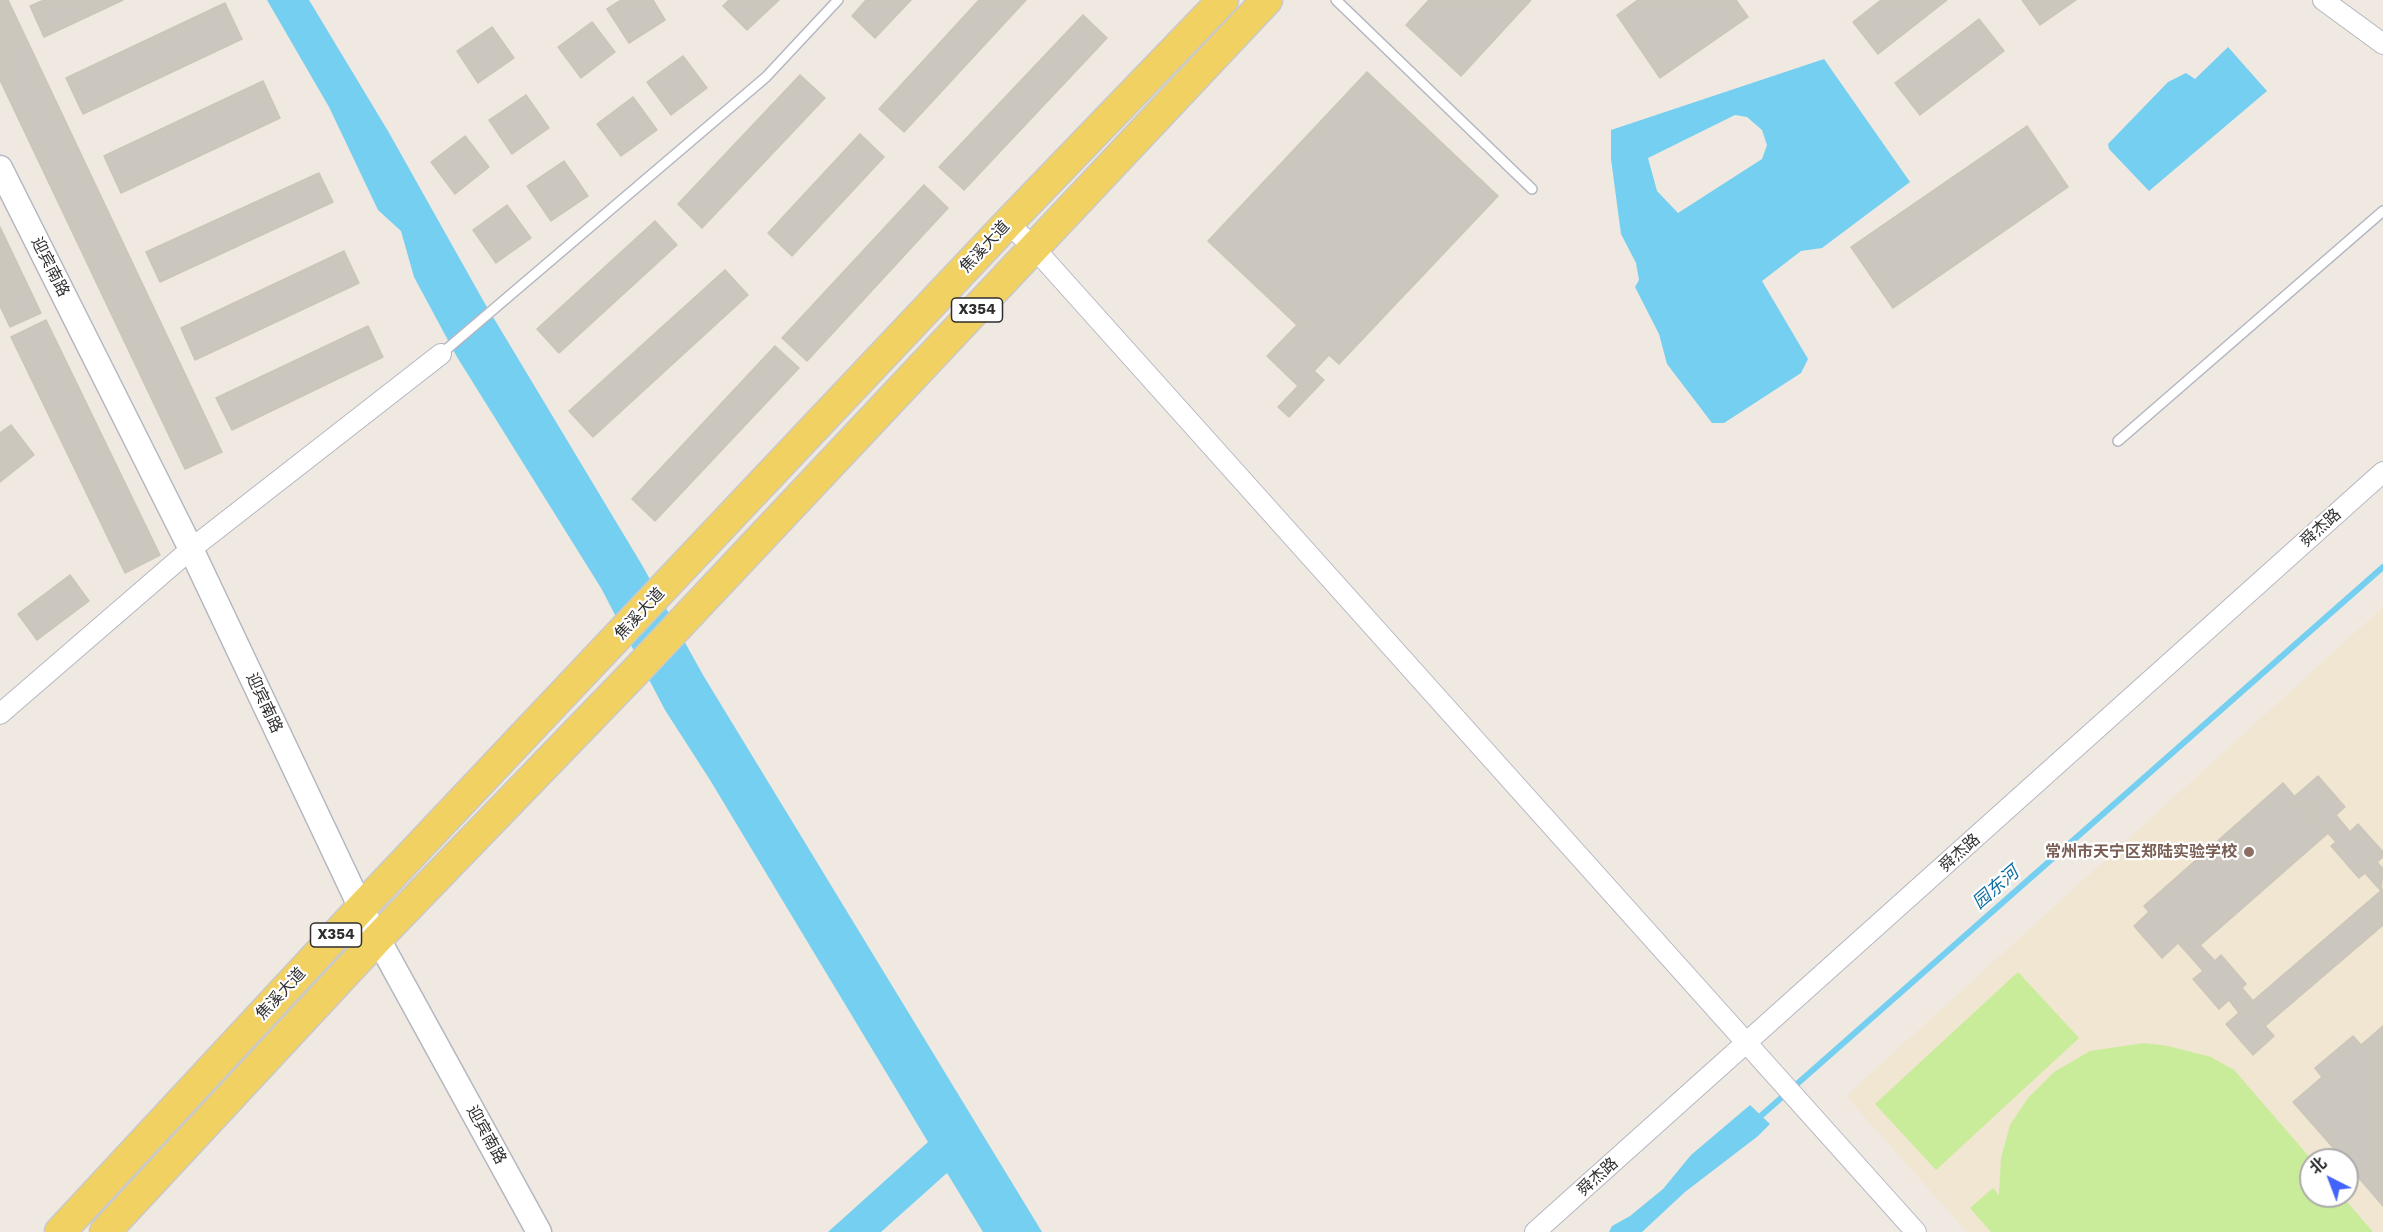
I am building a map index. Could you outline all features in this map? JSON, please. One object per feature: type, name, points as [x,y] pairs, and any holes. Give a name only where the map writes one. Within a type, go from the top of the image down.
[{"type":"main road","name":"焦溪大道","points":[[60,1232],[361,908],[1008,223],[1223,0]]},
{"type":"main road","name":"焦溪大道","points":[[105,1232],[379,937],[635,672],[1267,0]]},
{"type":"street","points":[[2323,0],[2383,44]]},
{"type":"street","name":"迎宾南路","points":[[0,168],[191,549],[361,908],[379,937],[539,1232]]},
{"type":"street","points":[[1008,223],[1035,249],[1916,1232]]},
{"type":"street","points":[[0,714],[191,549],[441,354]]},
{"type":"street","name":"舜杰路","points":[[1535,1232],[1748,1044],[2383,472]]},
{"type":"lane","points":[[441,354],[765,77],[838,0]]},
{"type":"lane","points":[[1336,0],[1532,189]]},
{"type":"lane","points":[[2118,441],[2383,211]]},
{"type":"shaded area","name":"常州市天宁区郑陆实验学校","points":[[2383,607],[2383,1232],[1967,1232],[1846,1096]]},
{"type":"green space","points":[[2018,972],[2079,1038],[1936,1170],[1875,1104]]},
{"type":"green space","points":[[2144,1043],[2168,1046],[2211,1057],[2234,1070],[2302,1148],[2299,1148],[2299,1208],[2352,1208],[2373,1232],[1991,1232],[1970,1208],[1993,1188],[1999,1195],[2001,1158],[2010,1125],[2028,1098],[2054,1072],[2090,1051]]},
{"type":"water","points":[[267,0],[309,0],[388,131],[484,302],[642,565],[703,675],[1042,1232],[983,1232],[947,1173],[881,1232],[828,1232],[928,1142],[710,780],[665,710],[601,588],[457,357],[414,277],[401,231],[378,210],[329,107]]},
{"type":"water","points":[[2228,47],[2267,91],[2149,191],[2109,149],[2108,144],[2168,82],[2186,73],[2195,79]]},
{"type":"water","points":[[1824,59],[1910,182],[1822,248],[1801,251],[1762,281],[1808,359],[1801,373],[1724,423],[1712,423],[1667,364],[1659,334],[1635,287],[1639,280],[1636,263],[1621,234],[1611,159],[1611,130]],"holes":[[[1735,115],[1747,117],[1762,130],[1767,145],[1762,159],[1678,213],[1657,191],[1648,158]]]},
{"type":"water","points":[[1750,1105],[1770,1124],[1758,1136],[1685,1192],[1642,1232],[1609,1232],[1612,1226],[1630,1216],[1663,1189],[1691,1155]]},
{"type":"building","points":[[8,0],[222,452],[185,469],[0,80],[0,1]]},
{"type":"building","points":[[44,0],[123,0],[44,37],[30,6]]},
{"type":"building","points":[[621,0],[653,0],[665,20],[629,43],[607,9]]},
{"type":"building","points":[[729,0],[779,0],[747,30],[723,6]]},
{"type":"building","points":[[866,0],[911,0],[875,38],[852,16]]},
{"type":"building","points":[[979,0],[1026,0],[904,132],[879,109]]},
{"type":"building","points":[[1429,0],[1531,0],[1461,76],[1406,25]]},
{"type":"building","points":[[1638,0],[1736,0],[1748,17],[1660,78],[1617,15]]},
{"type":"building","points":[[1881,0],[1947,0],[1878,54],[1853,22]]},
{"type":"building","points":[[2022,0],[2076,0],[2040,25]]},
{"type":"building","points":[[225,3],[242,39],[83,114],[66,78]]},
{"type":"building","points":[[1083,15],[1107,38],[964,190],[939,167]]},
{"type":"building","points":[[1979,19],[2004,51],[1920,115],[1895,83]]},
{"type":"building","points":[[592,22],[615,52],[581,78],[558,47]]},
{"type":"building","points":[[492,27],[514,58],[478,83],[457,51]]},
{"type":"building","points":[[683,56],[707,88],[671,115],[647,82]]},
{"type":"building","points":[[1367,72],[1498,196],[1339,364],[1329,355],[1314,371],[1324,380],[1289,417],[1278,407],[1298,386],[1267,356],[1297,325],[1208,241]]},
{"type":"building","points":[[800,75],[825,98],[702,228],[678,204]]},
{"type":"building","points":[[263,81],[280,118],[121,193],[104,156]]},
{"type":"building","points":[[526,95],[549,128],[512,154],[489,120]]},
{"type":"building","points":[[633,97],[657,130],[621,156],[597,124]]},
{"type":"building","points":[[2027,126],[2068,187],[1893,308],[1851,247]]},
{"type":"building","points":[[860,134],[884,157],[792,256],[768,233]]},
{"type":"building","points":[[465,136],[489,167],[455,194],[431,162]]},
{"type":"building","points":[[564,161],[588,196],[551,221],[527,186]]},
{"type":"building","points":[[319,173],[333,202],[160,282],[146,252]]},
{"type":"building","points":[[924,185],[948,208],[807,361],[782,338]]},
{"type":"building","points":[[507,205],[531,238],[496,263],[473,230]]},
{"type":"building","points":[[655,221],[677,245],[559,353],[537,329]]},
{"type":"building","points":[[0,227],[41,313],[10,327],[0,306]]},
{"type":"building","points":[[344,251],[359,283],[195,360],[181,328]]},
{"type":"building","points":[[725,270],[748,295],[593,437],[569,411]]},
{"type":"building","points":[[46,320],[160,555],[125,573],[11,337]]},
{"type":"building","points":[[368,326],[383,357],[232,430],[216,398]]},
{"type":"building","points":[[775,346],[799,368],[655,521],[632,499]]},
{"type":"building","points":[[11,425],[34,455],[0,482],[0,433]]},
{"type":"building","points":[[70,575],[89,601],[37,640],[18,614]]},
{"type":"building","points":[[2318,776],[2345,807],[2336,815],[2350,832],[2358,824],[2383,852],[2383,857],[2377,862],[2383,869],[2381,891],[2365,873],[2359,878],[2331,846],[2336,842],[2295,796]]},
{"type":"building","points":[[2283,783],[2327,834],[2189,955],[2178,943],[2162,958],[2134,926],[2149,912],[2144,906]]},
{"type":"building","points":[[2383,889],[2383,925],[2265,1026],[2274,1036],[2253,1055],[2226,1024]]},
{"type":"building","points":[[2200,945],[2215,961],[2221,955],[2246,984],[2242,988],[2253,1001],[2239,1013],[2229,1000],[2219,1009],[2193,979],[2203,971],[2189,955]]},
{"type":"building","points":[[2383,1026],[2383,1206],[2359,1178],[2359,1148],[2333,1148],[2293,1102],[2322,1077],[2315,1068],[2353,1036],[2361,1045]]},
{"type":"waterway","name":"园东河","points":[[1755,1121],[2383,567]]},
{"type":"place","name":"常州市天宁区郑陆实验学校","points":[[2249,852]]}]
